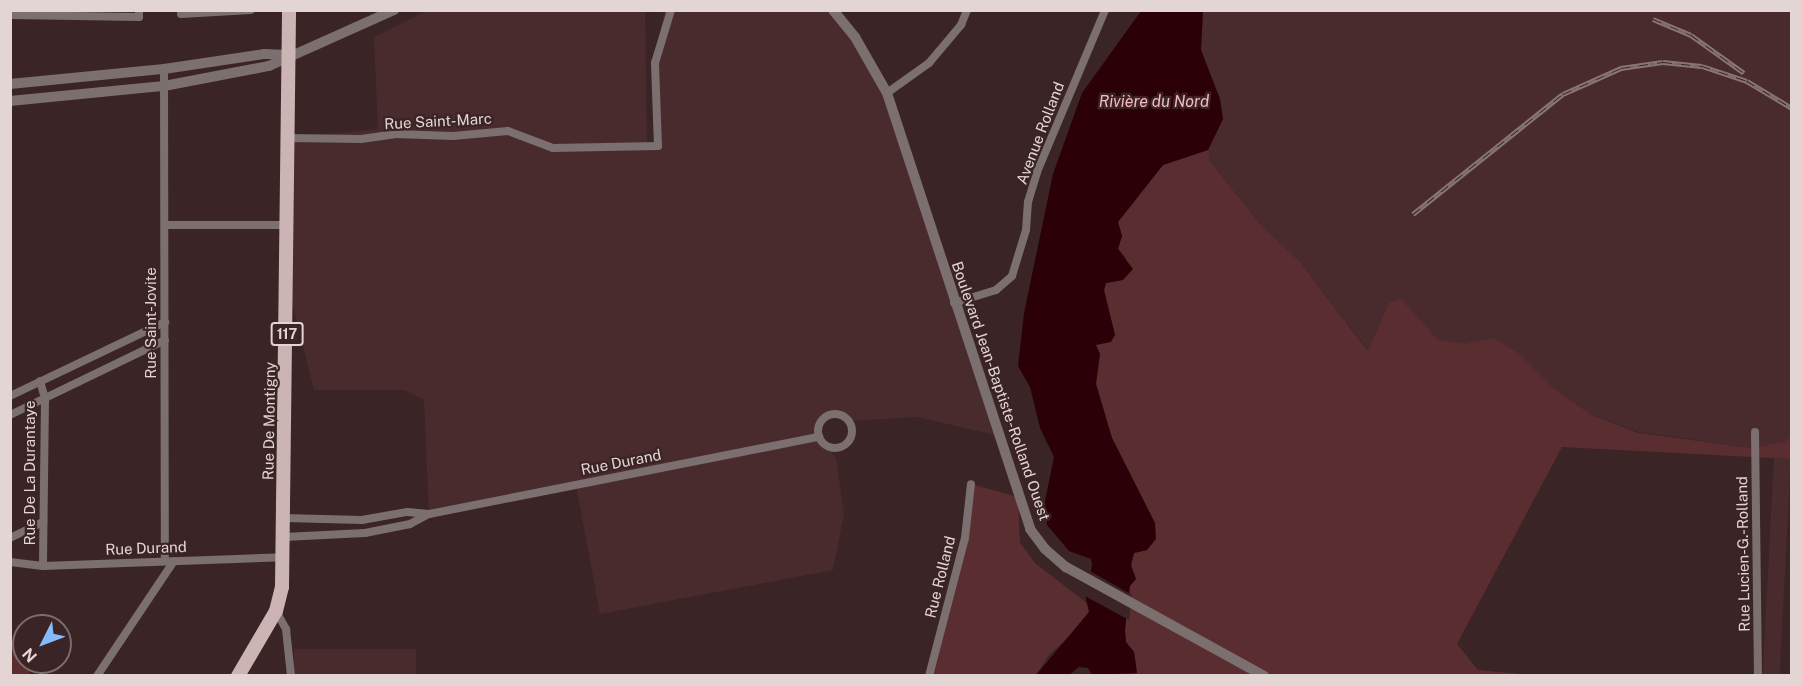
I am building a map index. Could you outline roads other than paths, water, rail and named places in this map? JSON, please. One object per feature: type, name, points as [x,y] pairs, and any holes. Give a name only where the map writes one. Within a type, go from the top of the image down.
[{"type":"main road","name":"117","points":[[289,10],[289,55]]},
{"type":"main road","name":"Rue De Montigny","points":[[276,611],[284,556],[289,55]]},
{"type":"main road","name":"117","points":[[238,675],[276,611]]},
{"type":"street","points":[[181,14],[251,10]]},
{"type":"street","points":[[10,101],[164,86],[269,66],[289,55],[309,50],[394,10]]},
{"type":"street","name":"Rue Saint-Marc","points":[[288,138],[361,139],[395,134],[453,136],[508,131],[553,148],[658,147],[655,63],[671,10]]},
{"type":"street","name":"Boulevard Jean-Baptiste-Rolland Ouest","points":[[833,10],[855,37],[887,93],[1030,529],[1045,549],[1082,577],[1264,675]]},
{"type":"street","points":[[887,93],[929,63],[961,25],[967,10]]},
{"type":"street","name":"Avenue Rolland","points":[[954,303],[996,290],[1011,276],[1026,230],[1028,202],[1037,172],[1105,10]]},
{"type":"street","points":[[10,15],[139,14]]},
{"type":"street","points":[[10,84],[164,69],[264,54],[289,55]]},
{"type":"street","name":"Rue Saint-Jovite","points":[[164,69],[169,561]]},
{"type":"street","points":[[165,225],[288,225]]},
{"type":"street","points":[[10,396],[165,322]]},
{"type":"street","points":[[10,415],[165,340]]},
{"type":"street","points":[[90,358],[98,373]]},
{"type":"street","name":"Rue De La Durantaye","points":[[40,381],[45,399],[43,566]]},
{"type":"street","name":"Rue Durand","points":[[841,415],[851,426],[850,438],[841,447],[826,446],[819,437],[820,423],[829,416],[841,415]]},
{"type":"street","name":"Rue Lucien-G.-Rolland","points":[[1755,432],[1758,675]]},
{"type":"street","name":"Rue Durand","points":[[284,518],[362,520],[407,512],[429,514],[819,437]]},
{"type":"street","name":"Rue Rolland","points":[[929,675],[964,538],[972,483]]},
{"type":"street","name":"Rue Durand","points":[[284,537],[365,533],[410,524],[429,514]]},
{"type":"street","points":[[10,538],[43,522]]},
{"type":"street","name":"Rue Durand","points":[[10,562],[43,566],[284,556]]},
{"type":"street","points":[[97,675],[169,561]]},
{"type":"street","points":[[276,611],[286,629],[291,675]]},
{"type":"water","name":"Rivière du Nord","points":[[1141,11],[1203,11],[1201,50],[1220,99],[1223,119],[1208,150],[1163,165],[1118,222],[1122,236],[1118,249],[1133,269],[1123,280],[1106,283],[1104,290],[1115,335],[1111,342],[1096,345],[1100,354],[1096,384],[1112,438],[1155,523],[1156,539],[1147,550],[1134,553],[1131,565],[1136,579],[1130,586],[1125,630],[1126,642],[1134,652],[1137,673],[1092,675],[1088,668],[1079,667],[1069,675],[1036,675],[1089,612],[1086,599],[1092,565],[1091,559],[1069,551],[1047,525],[1045,501],[1054,457],[1040,428],[1030,387],[1018,366],[1024,313],[1053,174],[1082,93]]},
{"type":"railway","points":[[1653,19],[1691,35],[1744,73]]},
{"type":"railway","points":[[1413,214],[1563,94],[1621,68],[1663,62],[1702,66],[1747,81],[1792,108]]}]
